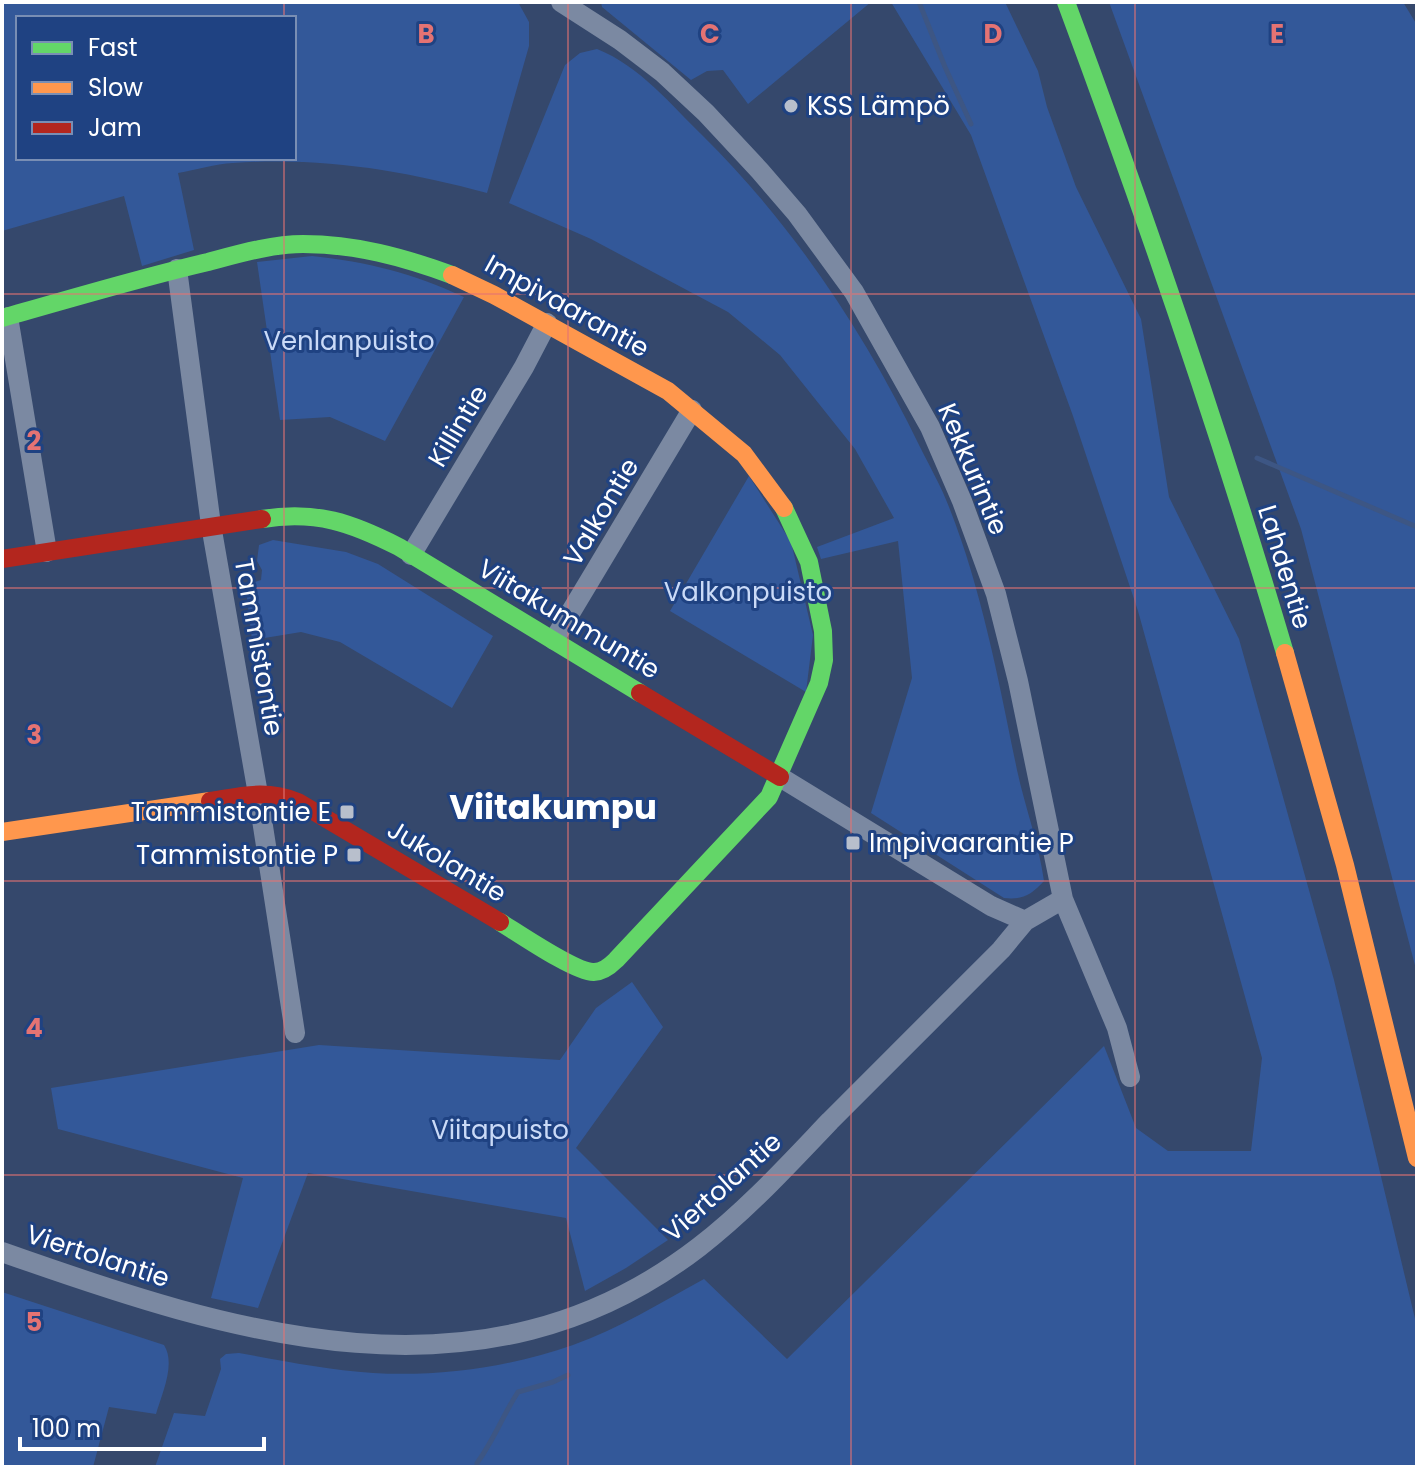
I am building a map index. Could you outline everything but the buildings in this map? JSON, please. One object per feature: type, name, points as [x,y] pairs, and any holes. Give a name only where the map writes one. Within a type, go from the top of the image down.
[{"type":"main road","name":"Lahdentie","points":[[1066,2],[1177,317],[1276,625],[1337,842],[1417,1158]]},
{"type":"main road","name":"Impivaarantie","points":[[5,317],[177,269],[274,247],[300,244],[349,246],[411,260],[465,280],[668,391],[744,454],[773,488],[801,540],[814,581],[823,631],[824,660],[819,683],[780,777]]},
{"type":"main road","name":"Viitakummuntie","points":[[2,559],[279,516],[331,519],[357,526],[411,555],[780,777]]},
{"type":"main road","name":"Jukolantie","points":[[2,832],[258,794],[278,794],[298,802],[575,967],[595,974],[616,960],[769,797],[780,777]]},
{"type":"street","name":"Kekkurintie","points":[[561,2],[662,72],[706,113],[770,182],[854,292],[930,427],[962,501],[996,594],[1018,681],[1063,899],[1117,1028],[1130,1077]]},
{"type":"street","name":"Tammistontie","points":[[177,269],[211,525],[258,794],[295,1033]]},
{"type":"street","points":[[5,317],[47,552]]},
{"type":"street","name":"Killintie","points":[[411,555],[524,367],[547,323]]},
{"type":"street","name":"Valkontie","points":[[554,640],[692,410]]},
{"type":"street","name":"Viitakummuntie","points":[[780,777],[991,906],[1025,921]]},
{"type":"street","points":[[1025,921],[1063,899]]},
{"type":"street","name":"Viertolantie","points":[[2,1252],[128,1294],[238,1325],[346,1343],[453,1344],[515,1334],[569,1319],[617,1300],[658,1276],[721,1229],[1001,950],[1025,921]]},
{"type":"green space","points":[[2,2],[518,2],[529,22],[529,46],[487,193],[393,172],[330,164],[233,163],[178,173],[194,250],[142,266],[124,196],[2,231]]},
{"type":"green space","points":[[601,2],[871,2],[748,104],[723,70],[707,71],[691,80],[602,7]]},
{"type":"green space","points":[[891,2],[1005,2],[1038,71],[1047,107],[1076,187],[1141,319],[1169,497],[1239,639],[1334,980],[1417,1327],[1417,1467],[155,1467],[174,1413],[205,1416],[221,1369],[220,1359],[226,1354],[239,1353],[373,1373],[474,1369],[549,1353],[590,1339],[704,1279],[787,1359],[1104,1046],[1136,1128],[1168,1151],[1251,1151],[1262,1058],[1138,611],[1073,416],[971,135]]},
{"type":"green space","points":[[1109,2],[1403,2],[1417,25],[1417,973],[1301,529]]},
{"type":"green space","points":[[597,49],[627,65],[667,99],[767,206],[825,282],[899,405],[946,499],[980,603],[1044,881],[1026,896],[1004,898],[871,813],[912,678],[898,541],[821,559],[817,547],[894,518],[855,449],[780,355],[728,312],[591,239],[509,203],[565,65],[580,53]]},
{"type":"green space","name":"Venlanpuisto","points":[[312,256],[390,270],[464,297],[385,441],[330,417],[280,420],[257,262]]},
{"type":"green space","name":"Valkonpuisto","points":[[749,476],[791,542],[813,635],[806,692],[670,611]]},
{"type":"green space","points":[[273,540],[346,552],[378,564],[493,636],[452,708],[340,642],[301,632],[252,640],[246,590],[249,584],[261,580],[262,570],[257,561],[259,545]]},
{"type":"green space","name":"Viitapuisto","points":[[632,982],[663,1027],[576,1148],[668,1240],[585,1291],[566,1218],[308,1173],[258,1308],[211,1298],[243,1178],[58,1129],[51,1088],[319,1045],[560,1060],[596,1008]]},
{"type":"green space","points":[[2,1292],[164,1345],[169,1361],[168,1370],[156,1414],[109,1407],[93,1467],[2,1467]]},
{"type":"waterway","points":[[919,2],[971,124]]},
{"type":"waterway","points":[[1257,458],[1417,527]]},
{"type":"waterway","points":[[477,1467],[518,1392],[568,1375]]},
{"type":"traffic: fast","points":[[1066,2],[1181,326],[1285,653]]},
{"type":"traffic: fast","points":[[2,318],[182,268],[291,244],[360,249],[452,275]]},
{"type":"traffic: fast","points":[[500,922],[574,966],[586,971],[603,970],[616,960],[769,797],[819,683],[824,660],[823,631],[809,562],[784,508]]},
{"type":"traffic: fast","points":[[262,519],[317,518],[349,525],[382,539],[640,693]]},
{"type":"traffic: slow","points":[[452,275],[668,391],[744,454],[784,508]]},
{"type":"traffic: slow","points":[[1285,653],[1345,865],[1417,1158]]},
{"type":"traffic: slow","points":[[2,832],[210,801]]},
{"type":"traffic: jam","points":[[2,559],[262,519]]},
{"type":"traffic: jam","points":[[640,693],[780,777]]},
{"type":"traffic: jam","points":[[210,801],[265,795],[298,802],[500,922]]},
{"type":"place","name":"KSS Lämpö","points":[[791,106]]},
{"type":"place","name":"Tammistontie E","points":[[347,812]]},
{"type":"place","name":"Impivaarantie P","points":[[853,843]]},
{"type":"place","name":"Tammistontie P","points":[[354,855]]},
{"type":"district","name":"Viitakumpu","points":[[553,807]]}]
